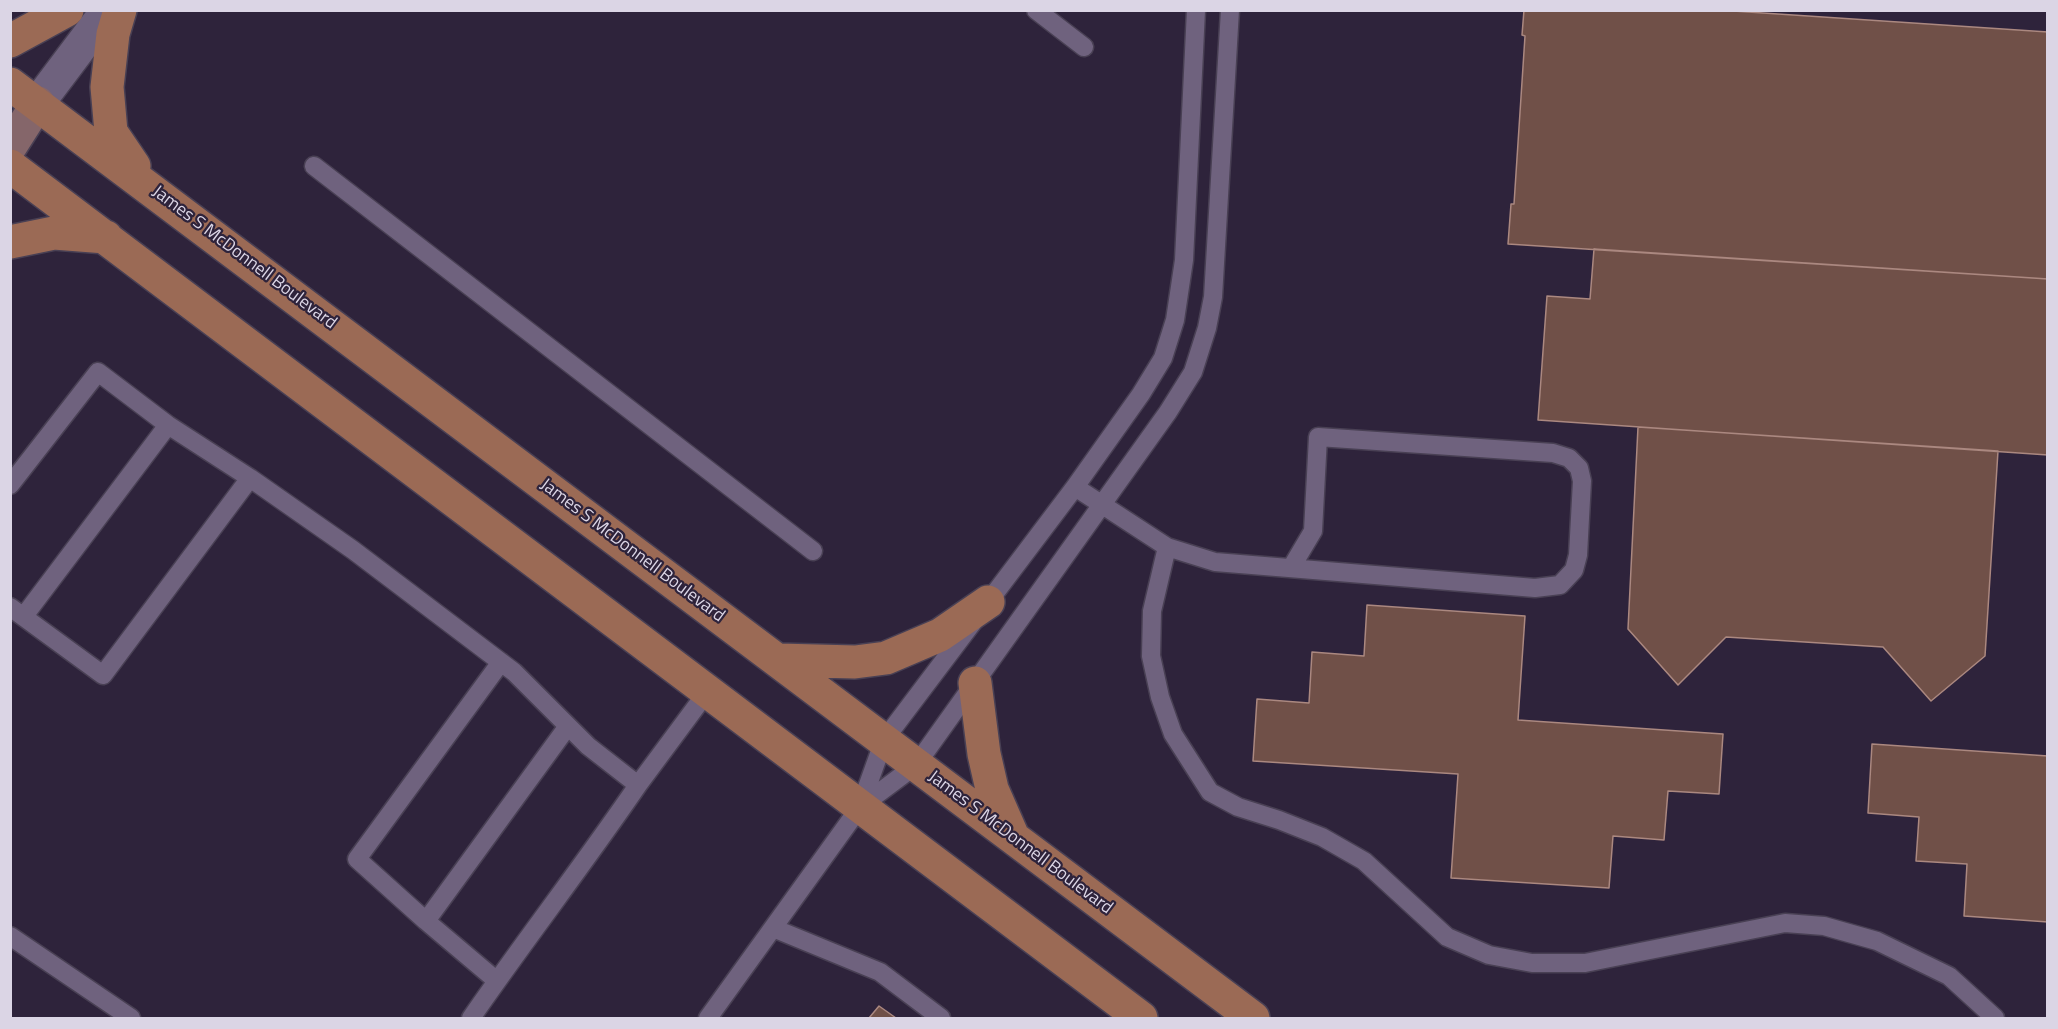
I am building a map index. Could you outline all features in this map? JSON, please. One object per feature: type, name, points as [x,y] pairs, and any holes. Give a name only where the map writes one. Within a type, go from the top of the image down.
[{"type":"main road","points":[[10,41],[68,10]]},
{"type":"main road","points":[[120,10],[113,34],[107,87],[111,132],[147,185]]},
{"type":"main road","name":"James S McDonnell Boulevard","points":[[10,84],[1253,1018]]},
{"type":"main road","points":[[10,166],[1141,1018]]},
{"type":"main road","points":[[10,242],[54,233],[106,237]]},
{"type":"main road","points":[[778,660],[855,662],[886,658],[940,635],[988,602]]},
{"type":"main road","points":[[975,683],[984,754],[992,789],[1014,838]]},
{"type":"street","points":[[10,147],[38,103],[108,10]]},
{"type":"lane","points":[[1036,10],[1084,47]]},
{"type":"lane","points":[[708,1018],[860,807],[884,741],[1075,487],[1141,394],[1163,358],[1175,320],[1184,260],[1196,10]]},
{"type":"lane","points":[[860,807],[916,765],[1168,412],[1193,372],[1207,328],[1216,262],[1230,10]]},
{"type":"lane","points":[[314,165],[813,551]]},
{"type":"lane","points":[[10,485],[98,372],[168,425],[250,478],[353,550],[501,662],[514,672],[588,746],[638,785]]},
{"type":"lane","points":[[168,425],[17,612],[103,675],[250,478]]},
{"type":"lane","points":[[1075,487],[1167,547],[1215,562],[1535,588],[1560,585],[1574,570],[1578,555],[1582,481],[1579,468],[1569,458],[1553,453],[1318,437],[1313,531],[1291,568]]},
{"type":"lane","points":[[1167,547],[1152,611],[1152,656],[1160,697],[1173,734],[1210,792],[1238,807],[1322,837],[1364,861],[1447,937],[1489,955],[1532,963],[1585,963],[1785,923],[1824,926],[1878,941],[1949,976],[1995,1018]]},
{"type":"lane","points":[[497,981],[357,859],[501,662]]},
{"type":"lane","points":[[471,1018],[638,785],[708,692]]},
{"type":"lane","points":[[426,921],[567,726]]},
{"type":"lane","points":[[773,928],[880,972],[941,1018]]},
{"type":"lane","points":[[10,936],[131,1018]]},
{"type":"building","points":[[1524,10],[1718,10],[2048,32],[2048,279],[1508,244],[1511,204],[1514,204],[1525,36],[1522,35]]},
{"type":"building","points":[[1594,249],[2048,279],[2048,455],[1538,420],[1547,296],[1590,299]]},
{"type":"building","points":[[1638,427],[1998,451],[1985,656],[1931,701],[1883,647],[1726,637],[1678,685],[1628,629]]},
{"type":"building","points":[[1367,605],[1525,616],[1518,720],[1723,734],[1719,794],[1668,791],[1664,840],[1613,836],[1609,888],[1451,878],[1458,774],[1253,761],[1257,699],[1309,703],[1312,652],[1364,656]]},
{"type":"building","points":[[1872,744],[2048,756],[2048,922],[1964,916],[1967,864],[1916,861],[1919,817],[1868,813]]},
{"type":"building","points":[[879,1006],[896,1018],[869,1018]]}]
